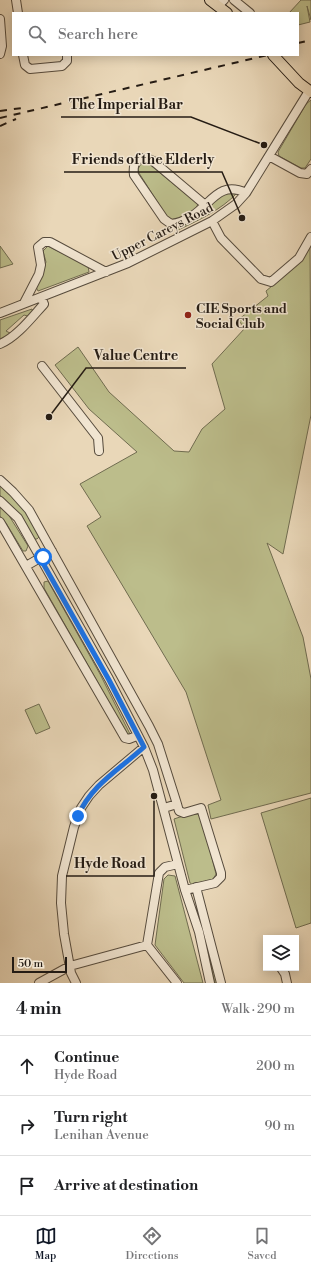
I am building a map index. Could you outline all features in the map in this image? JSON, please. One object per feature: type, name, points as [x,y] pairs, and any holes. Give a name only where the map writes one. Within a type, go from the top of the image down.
[{"type":"main road","points":[[210,0],[221,3],[226,12]]},
{"type":"main road","points":[[276,58],[299,83],[310,91]]},
{"type":"street","points":[[16,0],[18,12]]},
{"type":"street","points":[[234,0],[249,12]]},
{"type":"street","points":[[0,19],[2,38],[1,52]]},
{"type":"street","points":[[23,56],[25,65],[30,69],[62,66],[68,61],[67,56]]},
{"type":"street","name":"Upper Careys Road","points":[[0,313],[128,263],[212,221],[236,204],[246,193],[310,91]]},
{"type":"street","points":[[269,156],[300,173],[307,174],[311,169]]},
{"type":"street","points":[[204,204],[153,161],[146,157],[140,158],[136,162],[134,175],[164,220],[171,224],[193,216],[204,204],[222,191],[232,189],[240,190],[246,193]]},
{"type":"street","points":[[212,221],[221,238],[261,279],[271,282],[299,258],[311,237]]},
{"type":"street","points":[[24,303],[39,274],[41,265],[38,246],[44,242],[50,242],[106,272]]},
{"type":"street","points":[[0,344],[15,334],[44,304],[41,297]]},
{"type":"street","points":[[42,366],[98,438],[99,451]]},
{"type":"street","points":[[0,480],[29,510],[154,735],[179,811],[181,813],[201,808],[221,877],[215,883],[185,890]]},
{"type":"street","points":[[0,501],[18,518],[109,680],[144,747],[153,770],[164,808],[185,890],[198,932],[210,983]]},
{"type":"street","points":[[0,522],[125,738],[129,739],[134,737]]},
{"type":"street","points":[[26,566],[52,551]]},
{"type":"street","points":[[76,983],[70,966],[64,934],[61,896],[62,876],[75,822],[81,808],[99,785],[144,747]]},
{"type":"street","points":[[164,808],[177,804]]},
{"type":"street","points":[[177,983],[148,944],[159,873],[165,867],[178,864]]},
{"type":"street","points":[[196,887],[221,983]]},
{"type":"street","points":[[39,983],[70,966],[148,944]]},
{"type":"street","points":[[283,971],[287,983]]},
{"type":"green space","points":[[301,0],[311,0],[311,20],[307,6],[310,22],[299,25],[299,12],[290,12]]},
{"type":"green space","points":[[311,100],[311,159],[305,168],[301,168],[279,156],[278,152],[306,104]]},
{"type":"green space","points":[[141,164],[149,164],[198,204],[194,210],[175,221],[167,217],[139,173],[138,169]]},
{"type":"green space","points":[[228,193],[237,193],[224,205],[209,214],[178,230],[175,228],[194,218],[219,197]]},
{"type":"green space","points":[[310,245],[311,415],[283,554],[267,543],[303,637],[311,679],[311,793],[211,819],[208,805],[221,800],[186,692],[87,526],[101,517],[80,484],[137,452],[89,409],[55,365],[78,347],[109,392],[174,451],[189,452],[202,429],[225,409],[212,364],[245,328],[238,320],[268,296],[266,291],[297,265]]},
{"type":"green space","points":[[0,246],[13,264],[0,268]]},
{"type":"green space","points":[[48,246],[88,266],[89,272],[38,291],[36,287],[46,262],[43,251]]},
{"type":"green space","points":[[32,309],[33,314],[31,317],[24,315],[6,331],[12,334],[0,342],[0,320]]},
{"type":"green space","points":[[0,484],[23,507],[40,536],[37,539],[34,539],[18,513],[0,495]]},
{"type":"green space","points":[[0,507],[8,514],[28,546],[26,551],[23,551],[0,516]]},
{"type":"green space","points":[[48,581],[100,674],[130,734],[126,732],[44,588],[44,582]]},
{"type":"green space","points":[[39,704],[50,728],[36,734],[25,710]]},
{"type":"green space","points":[[311,798],[311,923],[296,928],[261,813]]},
{"type":"green space","points":[[198,814],[203,822],[216,874],[213,880],[192,884],[190,883],[174,819],[186,815]]},
{"type":"green space","points":[[168,875],[175,876],[203,983],[184,983],[155,945],[164,879]]},
{"type":"green space","points":[[199,909],[219,983],[215,983],[196,911]]},
{"type":"railway","points":[[299,43],[311,40]]},
{"type":"railway","points":[[0,118],[264,56]]},
{"type":"railway","points":[[0,111],[22,108]]},
{"type":"railway","points":[[0,126],[16,119]]},
{"type":"place","name":"The Imperial Bar","points":[[264,145]]},
{"type":"place","name":"Friends of the Elderly","points":[[242,218]]},
{"type":"place","name":"CIE Sports and Social Club","points":[[188,315]]},
{"type":"place","name":"Value Centre","points":[[49,417]]},
{"type":"place","name":"Hyde Road","points":[[154,796]]},
{"type":"route","points":[[43,557],[40,558],[109,680],[144,747],[99,785],[89,796],[81,808],[78,816]]}]
